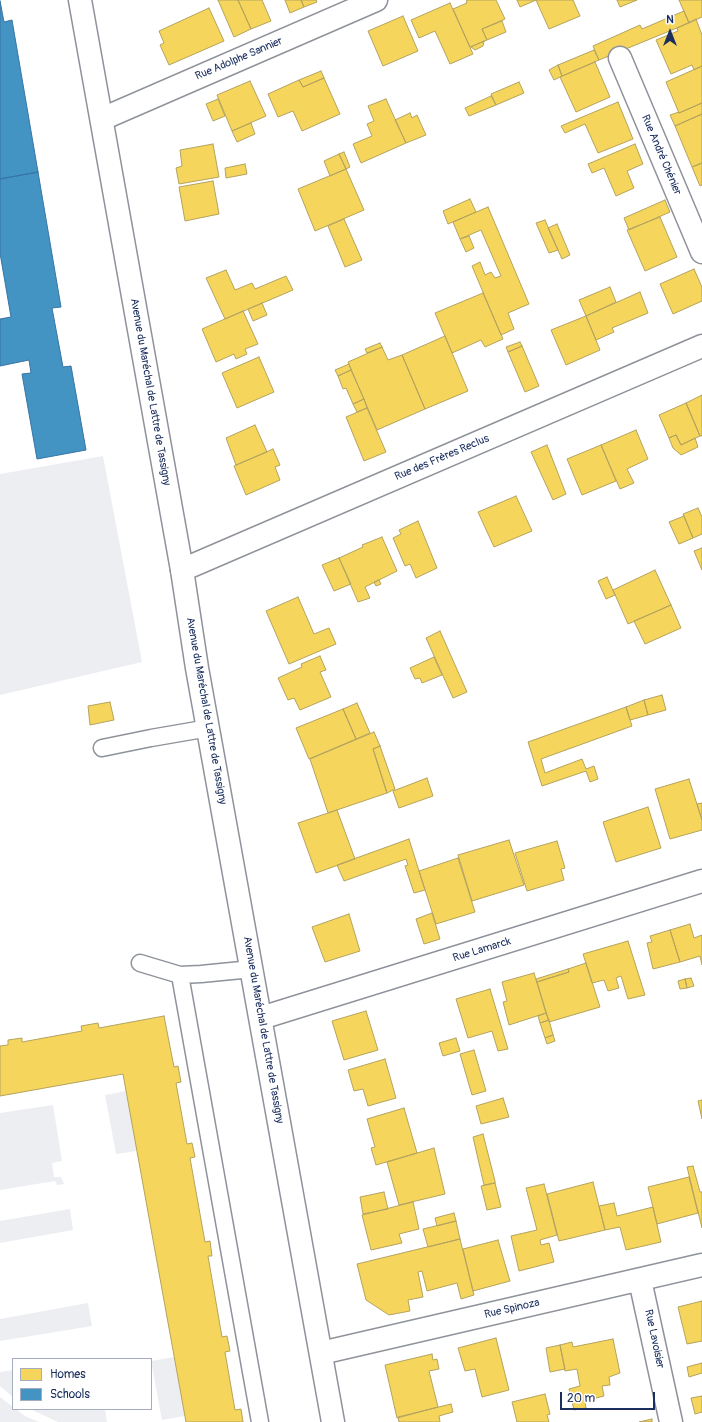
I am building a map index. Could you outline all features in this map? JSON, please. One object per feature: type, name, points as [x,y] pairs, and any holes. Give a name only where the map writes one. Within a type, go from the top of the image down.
[{"type":"street","name":"Avenue du Maréchal de Lattre de Tassigny","points":[[80,0],[182,570],[208,728],[333,1422]]},
{"type":"street","name":"Rue Adolphe Sannier","points":[[102,119],[376,0]]},
{"type":"street","name":"Rue André Chénier","points":[[620,58],[702,252]]},
{"type":"street","name":"Rue des Frères Reclus","points":[[182,570],[702,346]]},
{"type":"street","name":"Rue Lamarck","points":[[261,1018],[702,881]]},
{"type":"street","name":"Rue Spinoza","points":[[321,1353],[702,1265]]},
{"type":"street","name":"Rue Lavoisier","points":[[640,1280],[671,1422]]},
{"type":"lane","points":[[102,748],[208,728]]},
{"type":"lane","points":[[140,963],[180,975],[252,969]]},
{"type":"lane","points":[[180,975],[260,1422]]},
{"type":"shaded area","points":[[103,456],[142,662],[0,695],[0,474]]},
{"type":"shaded area","points":[[126,1091],[137,1151],[116,1154],[105,1095]]},
{"type":"shaded area","points":[[53,1105],[62,1161],[52,1163],[54,1177],[61,1177],[64,1184],[57,1185],[55,1181],[0,1190],[0,1113]]},
{"type":"shaded area","points":[[70,1209],[73,1230],[0,1243],[0,1221]]},
{"type":"shaded area","points":[[88,1303],[92,1326],[0,1341],[0,1319]]},
{"type":"shaded area","points":[[174,1357],[185,1416],[162,1420],[152,1361]]},
{"type":"shaded area","points":[[12,1370],[12,1396],[0,1386],[0,1372]]},
{"type":"shaded area","points":[[0,1397],[12,1406],[12,1410],[17,1410],[25,1416],[39,1422],[0,1422]]},
{"type":"shaded area","points":[[32,1410],[105,1410],[107,1422],[58,1422]]},
{"type":"building: Homes","points":[[218,0],[238,0],[251,29],[234,37]]},
{"type":"building: Homes","points":[[238,0],[262,0],[271,21],[251,29]]},
{"type":"building: Homes","points":[[285,0],[301,0],[304,7],[290,13]]},
{"type":"building: Homes","points":[[301,0],[316,0],[317,2],[304,7]]},
{"type":"building: Homes","points":[[496,0],[505,19],[482,29],[487,40],[470,47],[453,9],[467,3],[466,1]]},
{"type":"building: Homes","points":[[517,0],[536,0],[520,7]]},
{"type":"building: Homes","points":[[536,0],[573,0],[580,16],[549,29]]},
{"type":"building: Homes","points":[[617,0],[637,0],[620,7]]},
{"type":"building: Homes","points":[[679,0],[702,0],[702,17],[689,23]]},
{"type":"building: Homes","points":[[450,3],[473,54],[450,64],[435,31],[419,38],[411,20]]},
{"type":"building: Homes","points":[[209,8],[224,41],[169,65],[160,45],[164,43],[159,31]]},
{"type":"building: Homes","points":[[684,11],[689,23],[599,60],[593,46],[640,25],[642,29]]},
{"type":"building: Homes","points":[[403,16],[418,51],[383,66],[368,31]]},
{"type":"building: Homes","points":[[696,19],[702,35],[702,66],[694,70],[692,65],[671,74],[656,40],[678,31],[677,28]]},
{"type":"building: Homes","points":[[502,21],[506,32],[487,40],[482,29]]},
{"type":"building: Homes","points":[[484,41],[483,46],[475,50],[471,47]]},
{"type":"building: Homes","points":[[594,50],[599,60],[562,76],[558,65]]},
{"type":"building: Homes","points":[[595,62],[610,97],[576,112],[560,77]]},
{"type":"building: Homes","points":[[558,65],[562,76],[554,80],[549,70]]},
{"type":"building: Homes","points":[[702,66],[702,103],[679,113],[666,82]]},
{"type":"building: Homes","points":[[321,71],[324,78],[303,87],[299,80]]},
{"type":"building: Homes","points":[[324,78],[340,114],[302,131],[293,111],[278,117],[268,94],[299,80],[303,87]]},
{"type":"building: Homes","points":[[250,81],[266,116],[232,131],[217,95]]},
{"type":"building: Homes","points":[[519,82],[524,93],[496,105],[491,94]]},
{"type":"building: Homes","points":[[491,96],[496,105],[469,116],[465,108]]},
{"type":"building: Homes","points":[[218,99],[225,116],[213,121],[206,104]]},
{"type":"building: Homes","points":[[386,99],[406,143],[361,163],[353,144],[372,136],[367,124],[374,121],[368,106]]},
{"type":"building: Homes","points":[[618,102],[633,139],[598,153],[585,124],[565,133],[561,126]]},
{"type":"building: Homes","points":[[702,103],[702,114],[675,126],[670,115],[679,113]]},
{"type":"building: Homes","points":[[410,113],[412,118],[417,115],[426,135],[406,143],[395,120]]},
{"type":"building: Homes","points":[[702,114],[702,163],[692,167],[675,126]]},
{"type":"building: Homes","points":[[251,123],[255,134],[237,142],[232,131]]},
{"type":"building: Homes","points":[[213,144],[219,177],[179,184],[176,168],[182,166],[180,150]]},
{"type":"building: Homes","points":[[635,144],[643,164],[627,171],[634,188],[616,196],[604,168],[592,173],[588,164]]},
{"type":"building: Homes","points":[[344,152],[350,167],[346,169],[339,154]]},
{"type":"building: Homes","points":[[339,154],[346,169],[330,176],[324,161]]},
{"type":"building: Homes","points":[[702,163],[702,185],[700,186],[692,167]]},
{"type":"building: Homes","points":[[245,164],[247,174],[226,178],[225,168]]},
{"type":"building: Homes","points":[[346,169],[364,210],[315,231],[298,189]]},
{"type":"building: Homes","points":[[213,181],[219,214],[185,221],[179,187]]},
{"type":"building: Homes","points":[[470,199],[476,212],[448,224],[443,211]]},
{"type":"building: Homes","points":[[665,200],[670,212],[629,230],[624,218]]},
{"type":"building: Homes","points":[[488,207],[529,304],[508,313],[514,329],[501,335],[472,266],[480,262],[485,275],[491,272],[495,278],[501,276],[481,230],[460,239],[453,222]]},
{"type":"building: Homes","points":[[660,217],[677,257],[645,271],[627,230]]},
{"type":"building: Homes","points":[[344,219],[362,260],[345,267],[328,226]]},
{"type":"building: Homes","points":[[545,220],[558,250],[549,253],[536,223]]},
{"type":"building: Homes","points":[[557,224],[570,255],[562,259],[548,228]]},
{"type":"building: Homes","points":[[469,236],[474,248],[466,252],[460,239]]},
{"type":"building: Homes","points":[[694,269],[702,287],[702,301],[673,314],[660,284]]},
{"type":"building: Homes","points":[[226,270],[235,290],[252,283],[255,289],[286,276],[293,290],[225,319],[206,278]]},
{"type":"building: Homes","points":[[610,287],[616,302],[586,316],[579,300]]},
{"type":"building: Homes","points":[[640,292],[648,313],[612,328],[614,332],[596,340],[586,316]]},
{"type":"building: Homes","points":[[483,293],[503,339],[485,347],[481,340],[452,353],[435,313]]},
{"type":"building: Homes","points":[[262,303],[267,315],[253,321],[248,309]]},
{"type":"building: Homes","points":[[243,311],[258,344],[245,349],[247,354],[236,359],[234,354],[216,362],[202,329]]},
{"type":"building: Homes","points":[[586,316],[600,350],[566,365],[551,330]]},
{"type":"building: Homes","points":[[445,336],[468,391],[425,409],[402,355]]},
{"type":"building: Homes","points":[[520,342],[522,346],[508,352],[506,347]]},
{"type":"building: Homes","points":[[380,343],[382,347],[367,353],[365,349]]},
{"type":"building: Homes","points":[[522,346],[539,386],[525,392],[508,352]]},
{"type":"building: Homes","points":[[382,347],[388,360],[402,355],[425,409],[377,430],[348,362]]},
{"type":"building: Homes","points":[[259,357],[274,392],[237,408],[222,373]]},
{"type":"building: Homes","points":[[349,364],[351,370],[338,376],[335,370]]},
{"type":"building: Homes","points":[[351,370],[364,399],[353,404],[346,388],[343,389],[338,376]]},
{"type":"building: Homes","points":[[702,395],[702,436],[700,436],[686,403]]},
{"type":"building: Homes","points":[[364,399],[367,408],[357,412],[353,404]]},
{"type":"building: Homes","points":[[686,403],[700,436],[681,445],[676,435],[669,438],[659,415]]},
{"type":"building: Homes","points":[[367,408],[386,452],[364,461],[346,417]]},
{"type":"building: Homes","points":[[255,425],[267,452],[236,465],[226,438]]},
{"type":"building: Homes","points":[[636,430],[648,459],[627,469],[634,483],[620,489],[601,445]]},
{"type":"building: Homes","points":[[676,435],[681,445],[695,438],[698,447],[681,455],[673,448],[669,438]]},
{"type":"building: Homes","points":[[547,445],[566,494],[553,500],[531,452]]},
{"type":"building: Homes","points":[[601,445],[616,481],[582,495],[567,459]]},
{"type":"building: Homes","points":[[273,449],[280,465],[275,467],[280,480],[246,495],[234,466]]},
{"type":"building: Homes","points":[[516,496],[532,531],[494,547],[478,512]]},
{"type":"building: Homes","points":[[698,508],[702,517],[702,534],[693,538],[683,514]]},
{"type":"building: Homes","points":[[684,516],[693,538],[679,544],[669,522]]},
{"type":"building: Homes","points":[[418,521],[437,568],[416,578],[410,564],[405,566],[393,538],[401,534],[399,530]]},
{"type":"building: Homes","points":[[382,537],[397,571],[365,587],[370,598],[358,602],[339,558],[363,547],[362,545]]},
{"type":"building: Homes","points":[[702,548],[702,570],[694,551]]},
{"type":"building: Homes","points":[[339,558],[351,584],[334,591],[322,565]]},
{"type":"building: Homes","points":[[655,570],[671,605],[628,624],[613,590]]},
{"type":"building: Homes","points":[[607,577],[615,595],[606,599],[598,581]]},
{"type":"building: Homes","points":[[379,580],[381,584],[376,586],[374,582]]},
{"type":"building: Homes","points":[[298,597],[314,634],[329,628],[336,644],[289,664],[266,611]]},
{"type":"building: Homes","points":[[671,605],[681,628],[645,644],[634,621]]},
{"type":"building: Homes","points":[[440,631],[467,692],[453,698],[426,638]]},
{"type":"building: Homes","points":[[320,656],[326,670],[320,672],[331,697],[300,710],[294,698],[288,700],[278,678],[302,667],[301,664]]},
{"type":"building: Homes","points":[[434,657],[442,675],[422,683],[420,678],[415,679],[410,668]]},
{"type":"building: Homes","points":[[662,695],[666,710],[648,715],[644,700]]},
{"type":"building: Homes","points":[[644,700],[648,715],[630,720],[626,707]]},
{"type":"building: Homes","points":[[110,702],[114,720],[90,725],[88,706]]},
{"type":"building: Homes","points":[[357,703],[370,733],[356,739],[343,709]]},
{"type":"building: Homes","points":[[626,707],[632,726],[541,759],[545,773],[582,759],[586,769],[594,766],[598,779],[590,782],[586,771],[542,786],[528,742]]},
{"type":"building: Homes","points":[[343,709],[356,739],[309,759],[296,728]]},
{"type":"building: Homes","points":[[374,732],[380,746],[373,749],[387,793],[328,813],[310,759]]},
{"type":"building: Homes","points":[[380,746],[395,789],[387,793],[373,749]]},
{"type":"building: Homes","points":[[427,778],[433,796],[399,808],[393,791]]},
{"type":"building: Homes","points":[[689,779],[702,820],[702,830],[670,839],[655,789]]},
{"type":"building: Homes","points":[[702,803],[702,820],[697,804]]},
{"type":"building: Homes","points":[[648,807],[661,848],[616,862],[603,822]]},
{"type":"building: Homes","points":[[337,810],[355,859],[316,873],[298,823]]},
{"type":"building: Homes","points":[[409,839],[425,890],[414,893],[405,866],[408,865],[406,859],[344,881],[337,865]]},
{"type":"building: Homes","points":[[509,840],[524,885],[472,901],[458,855]]},
{"type":"building: Homes","points":[[557,841],[565,868],[561,869],[564,880],[527,891],[515,853]]},
{"type":"building: Homes","points":[[458,858],[475,912],[436,924],[419,871]]},
{"type":"building: Homes","points":[[432,913],[440,939],[424,944],[416,919]]},
{"type":"building: Homes","points":[[349,914],[360,951],[325,962],[312,927]]},
{"type":"building: Homes","points":[[690,924],[694,938],[702,935],[702,965],[700,956],[680,962],[670,930]]},
{"type":"building: Homes","points":[[670,930],[680,962],[653,969],[647,943],[652,942],[650,936]]},
{"type":"building: Homes","points":[[628,941],[645,995],[628,999],[621,976],[616,978],[619,988],[608,991],[604,980],[592,983],[583,954]]},
{"type":"building: Homes","points":[[586,963],[600,1007],[549,1022],[537,982],[569,972],[568,969]]},
{"type":"building: Homes","points":[[568,969],[569,972],[537,982],[536,979]]},
{"type":"building: Homes","points":[[534,973],[546,1013],[509,1025],[503,1002],[507,1001],[502,982]]},
{"type":"building: Homes","points":[[691,978],[694,986],[687,988],[685,979]]},
{"type":"building: Homes","points":[[685,979],[687,988],[680,989],[678,981]]},
{"type":"building: Homes","points":[[490,989],[508,1049],[498,1051],[492,1031],[468,1038],[456,999]]},
{"type":"building: Homes","points":[[366,1011],[378,1050],[344,1060],[332,1021]]},
{"type":"building: Homes","points":[[546,1013],[549,1020],[540,1023],[538,1016]]},
{"type":"building: Homes","points":[[164,1016],[174,1067],[178,1066],[181,1082],[176,1083],[187,1144],[192,1143],[195,1157],[190,1158],[205,1242],[210,1241],[212,1256],[208,1256],[222,1337],[227,1336],[230,1351],[225,1352],[235,1410],[241,1409],[243,1422],[186,1422],[123,1074],[0,1096],[0,1046],[8,1045],[8,1040],[22,1038],[22,1042],[82,1031],[81,1026],[98,1023],[99,1028]]},
{"type":"building: Homes","points":[[549,1020],[553,1035],[545,1038],[540,1023]]},
{"type":"building: Homes","points":[[553,1035],[555,1041],[547,1044],[545,1038]]},
{"type":"building: Homes","points":[[456,1038],[460,1051],[443,1056],[439,1043]]},
{"type":"building: Homes","points":[[474,1050],[486,1091],[472,1095],[460,1054]]},
{"type":"building: Homes","points":[[385,1059],[396,1098],[368,1106],[363,1089],[354,1091],[348,1070]]},
{"type":"building: Homes","points":[[503,1098],[509,1117],[481,1124],[476,1106]]},
{"type":"building: Homes","points":[[702,1100],[702,1119],[698,1101]]},
{"type":"building: Homes","points":[[404,1108],[417,1153],[376,1165],[371,1148],[375,1147],[367,1119]]},
{"type":"building: Homes","points":[[483,1134],[495,1181],[495,1183],[484,1185],[473,1137]]},
{"type":"building: Homes","points":[[434,1148],[445,1194],[399,1205],[387,1162]]},
{"type":"building: Homes","points":[[693,1166],[700,1192],[702,1192],[702,1228],[687,1167]]},
{"type":"building: Homes","points":[[689,1177],[698,1213],[657,1224],[648,1187]]},
{"type":"building: Homes","points":[[593,1182],[605,1230],[559,1241],[547,1194]]},
{"type":"building: Homes","points":[[495,1183],[501,1207],[487,1210],[481,1186]]},
{"type":"building: Homes","points":[[544,1184],[557,1235],[540,1240],[541,1245],[549,1243],[554,1262],[519,1271],[511,1236],[537,1230],[526,1188]]},
{"type":"building: Homes","points":[[384,1192],[388,1209],[363,1214],[360,1197]]},
{"type":"building: Homes","points":[[413,1202],[419,1229],[399,1234],[402,1243],[371,1250],[362,1215]]},
{"type":"building: Homes","points":[[614,1203],[617,1216],[653,1207],[661,1242],[626,1250],[620,1227],[605,1230],[599,1206]]},
{"type":"building: Homes","points":[[454,1213],[456,1221],[437,1226],[435,1218]]},
{"type":"building: Homes","points":[[456,1221],[460,1239],[428,1247],[423,1229]]},
{"type":"building: Homes","points":[[460,1239],[474,1295],[461,1299],[457,1283],[427,1291],[422,1271],[418,1272],[423,1297],[408,1300],[410,1311],[389,1315],[366,1300],[357,1264]]},
{"type":"building: Homes","points":[[498,1240],[510,1281],[473,1291],[463,1249]]},
{"type":"building: Homes","points":[[702,1301],[702,1341],[687,1344],[678,1307]]},
{"type":"building: Homes","points":[[496,1338],[509,1390],[482,1397],[475,1369],[465,1371],[458,1348]]},
{"type":"building: Homes","points":[[613,1339],[620,1373],[609,1377],[610,1385],[602,1386],[604,1396],[585,1401],[586,1408],[574,1410],[569,1389],[580,1386],[577,1369],[565,1371],[560,1345],[572,1342],[573,1347]]},
{"type":"building: Homes","points":[[560,1345],[565,1369],[550,1372],[546,1348]]},
{"type":"building: Homes","points":[[432,1354],[433,1360],[437,1359],[439,1369],[429,1371],[438,1407],[397,1418],[385,1365]]},
{"type":"building: Homes","points":[[702,1363],[702,1373],[689,1377],[687,1367]]},
{"type":"building: Homes","points":[[545,1394],[550,1414],[547,1415],[549,1422],[517,1422],[512,1402]]},
{"type":"building: Homes","points":[[702,1396],[702,1412],[695,1414],[691,1398]]},
{"type":"building: Homes","points":[[451,1404],[453,1412],[439,1416],[440,1422],[399,1422],[398,1417]]},
{"type":"building: Homes","points":[[652,1419],[652,1422],[639,1422]]},
{"type":"building: Schools","points":[[0,1],[4,22],[12,20],[38,172],[0,179]]},
{"type":"building: Schools","points":[[38,172],[61,307],[52,308],[63,367],[71,366],[86,450],[37,459],[22,374],[31,373],[29,360],[0,366],[0,319],[11,317],[0,253],[0,179]]}]
